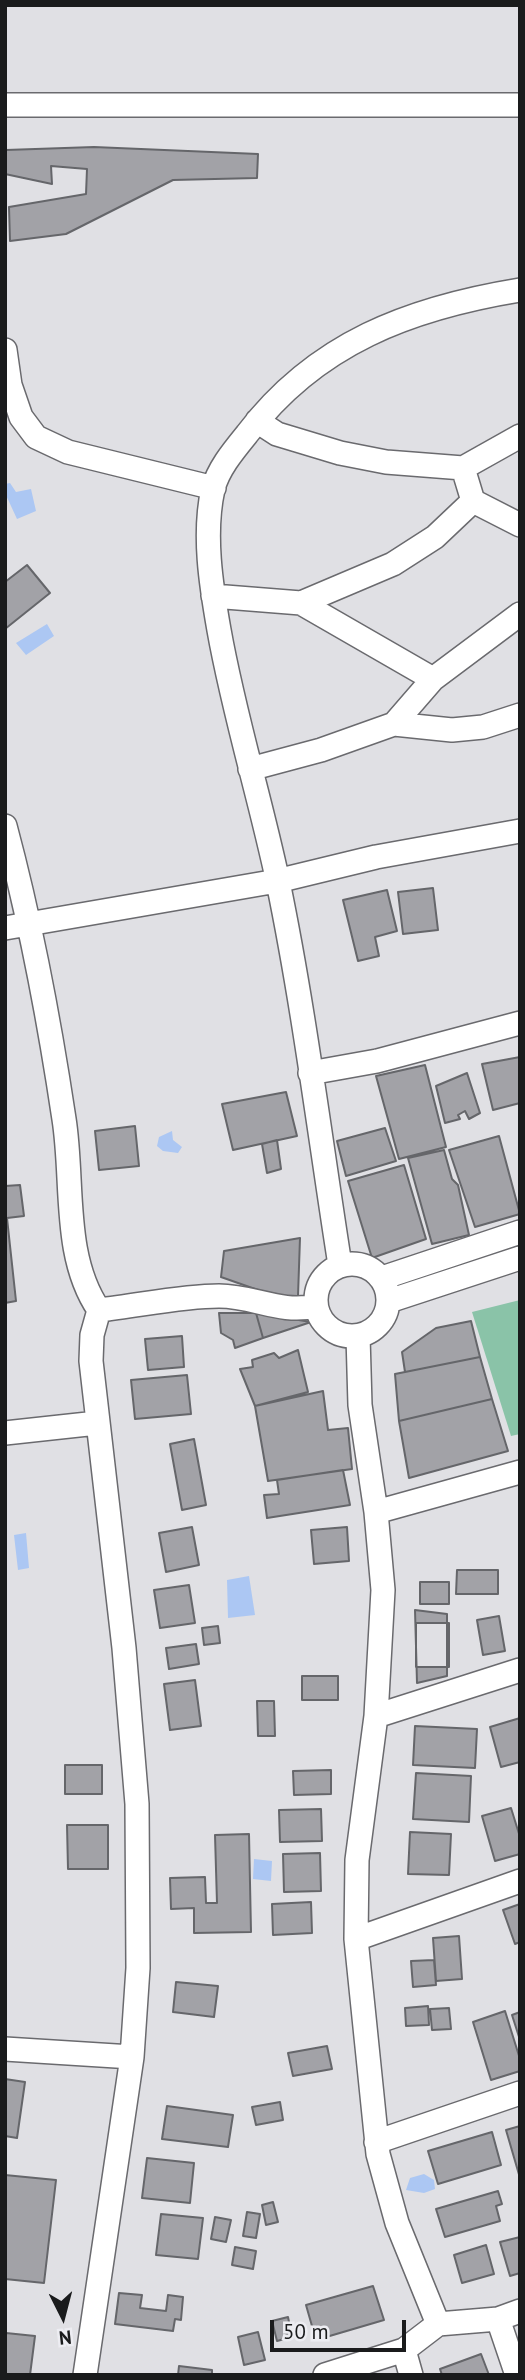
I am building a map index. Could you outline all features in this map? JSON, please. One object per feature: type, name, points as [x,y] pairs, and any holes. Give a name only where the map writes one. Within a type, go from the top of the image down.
[{"type":"street","points":[[5,105],[520,106]]},
{"type":"street","points":[[340,1265],[277,881],[230,688],[213,596],[209,549],[214,488],[228,459],[257,421],[281,394],[334,352],[379,328],[461,300],[520,290]]},
{"type":"street","points":[[5,350],[10,385],[21,417],[36,437],[68,452],[214,488]]},
{"type":"street","points":[[257,421],[278,434],[340,453],[386,462],[463,468],[520,436]]},
{"type":"street","points":[[463,468],[473,501],[520,525]]},
{"type":"street","points":[[301,603],[393,565],[435,537],[473,501]]},
{"type":"street","points":[[213,596],[301,603],[433,679]]},
{"type":"street","points":[[394,724],[433,679],[520,614]]},
{"type":"street","points":[[250,769],[321,750],[394,724],[452,730],[483,727],[520,715]]},
{"type":"street","points":[[5,826],[45,990],[66,1130],[77,1263],[85,1289],[99,1310],[92,1335],[91,1361],[124,1648],[137,1804],[138,1968],[132,2057],[85,2375]]},
{"type":"street","points":[[5,928],[30,921],[277,881],[376,858],[520,831]]},
{"type":"street","points":[[310,1073],[377,1061],[520,1023]]},
{"type":"street","points":[[382,1278],[520,1232]]},
{"type":"street","points":[[389,1301],[520,1258]]},
{"type":"street","points":[[340,1265],[363,1266],[382,1278],[389,1301],[385,1317],[374,1330],[358,1336],[344,1335],[331,1329],[321,1319],[316,1306],[321,1282],[340,1265]]},
{"type":"street","points":[[99,1310],[220,1296],[277,1309],[297,1310],[316,1306]]},
{"type":"street","points":[[358,1336],[360,1405],[376,1512],[383,1590],[376,1716],[369,1749],[357,1860],[356,1939],[376,2142],[397,2223],[438,2324]]},
{"type":"street","points":[[5,1433],[97,1423]]},
{"type":"street","points":[[376,1512],[520,1472]]},
{"type":"street","points":[[376,1716],[520,1671]]},
{"type":"street","points":[[356,1939],[520,1881]]},
{"type":"street","points":[[5,2049],[132,2057]]},
{"type":"street","points":[[376,2142],[520,2093]]},
{"type":"street","points":[[325,2375],[404,2350],[438,2324],[498,2319],[520,2311]]},
{"type":"street","points":[[498,2319],[517,2375]]},
{"type":"street","points":[[404,2350],[411,2375]]},
{"type":"green space","points":[[520,1300],[520,1434],[511,1436],[472,1312]]},
{"type":"water","points":[[10,483],[16,492],[31,489],[36,511],[17,519],[5,493],[5,484]]},
{"type":"water","points":[[47,624],[54,636],[26,655],[16,643]]},
{"type":"water","points":[[172,1131],[173,1140],[182,1147],[178,1153],[163,1151],[157,1146],[159,1137]]},
{"type":"water","points":[[26,1533],[29,1568],[18,1570],[14,1535]]},
{"type":"water","points":[[249,1576],[255,1615],[228,1618],[227,1580]]},
{"type":"water","points":[[254,1859],[272,1861],[271,1881],[253,1879]]},
{"type":"water","points":[[424,2174],[434,2180],[435,2189],[424,2193],[406,2190],[410,2178]]},
{"type":"building","points":[[94,147],[258,154],[257,178],[173,180],[66,234],[10,241],[9,207],[86,194],[87,169],[51,166],[52,184],[5,174],[6,150]]},
{"type":"building","points":[[27,565],[50,593],[5,629],[5,582]]},
{"type":"building","points":[[433,888],[438,930],[403,934],[398,892]]},
{"type":"building","points":[[387,890],[397,931],[375,937],[379,956],[358,961],[343,900]]},
{"type":"building","points":[[520,1057],[520,1103],[493,1110],[482,1064]]},
{"type":"building","points":[[425,1065],[446,1147],[399,1159],[376,1076]]},
{"type":"building","points":[[467,1073],[480,1113],[469,1119],[465,1111],[458,1115],[460,1119],[445,1123],[436,1086]]},
{"type":"building","points":[[286,1092],[297,1136],[233,1150],[222,1104]]},
{"type":"building","points":[[135,1126],[139,1166],[99,1170],[95,1131]]},
{"type":"building","points":[[385,1128],[396,1161],[346,1176],[337,1141]]},
{"type":"building","points":[[499,1136],[520,1214],[475,1227],[449,1150]]},
{"type":"building","points":[[277,1140],[281,1169],[267,1173],[262,1144]]},
{"type":"building","points":[[444,1150],[452,1179],[458,1185],[469,1235],[432,1244],[408,1158]]},
{"type":"building","points":[[404,1165],[426,1239],[372,1258],[348,1181]]},
{"type":"building","points":[[20,1185],[24,1216],[7,1218],[16,1301],[5,1303],[5,1186]]},
{"type":"building","points":[[300,1238],[298,1296],[275,1296],[221,1277],[224,1251]]},
{"type":"building","points":[[219,1313],[256,1313],[263,1338],[235,1348],[233,1340],[221,1333]]},
{"type":"building","points":[[256,1313],[311,1322],[263,1338]]},
{"type":"building","points":[[471,1321],[480,1357],[405,1372],[402,1352],[436,1328]]},
{"type":"building","points":[[182,1336],[184,1367],[148,1370],[145,1339]]},
{"type":"building","points":[[298,1350],[308,1392],[255,1406],[240,1369],[253,1367],[252,1360],[274,1353],[279,1358]]},
{"type":"building","points":[[480,1357],[492,1399],[399,1421],[395,1374]]},
{"type":"building","points":[[187,1375],[191,1414],[135,1419],[131,1380]]},
{"type":"building","points":[[323,1391],[328,1430],[348,1428],[352,1469],[268,1481],[255,1406]]},
{"type":"building","points":[[492,1399],[508,1451],[409,1478],[399,1421]]},
{"type":"building","points":[[194,1439],[206,1505],[182,1510],[170,1444]]},
{"type":"building","points":[[343,1470],[350,1505],[267,1518],[264,1495],[279,1494],[277,1480]]},
{"type":"building","points":[[192,1527],[199,1565],[166,1572],[159,1533]]},
{"type":"building","points":[[347,1527],[349,1561],[314,1564],[311,1530]]},
{"type":"building","points":[[457,1570],[498,1570],[498,1594],[456,1594]]},
{"type":"building","points":[[420,1582],[449,1582],[449,1604],[420,1604]]},
{"type":"building","points":[[189,1585],[195,1623],[160,1628],[154,1590]]},
{"type":"building","points":[[415,1610],[447,1614],[447,1676],[417,1683]]},
{"type":"building","points":[[499,1616],[505,1651],[483,1655],[477,1620]]},
{"type":"building","points":[[416,1623],[449,1623],[449,1667],[416,1667]]},
{"type":"building","points":[[218,1626],[220,1643],[204,1645],[202,1628]]},
{"type":"building","points":[[196,1644],[199,1664],[169,1669],[166,1648]]},
{"type":"building","points":[[302,1676],[338,1676],[338,1700],[302,1700]]},
{"type":"building","points":[[195,1680],[201,1726],[170,1730],[164,1684]]},
{"type":"building","points":[[257,1701],[274,1701],[275,1736],[258,1736]]},
{"type":"building","points":[[520,1718],[520,1762],[501,1767],[490,1727]]},
{"type":"building","points":[[415,1726],[477,1729],[475,1768],[413,1765]]},
{"type":"building","points":[[65,1765],[102,1765],[102,1794],[65,1794]]},
{"type":"building","points":[[331,1770],[331,1794],[294,1795],[293,1771]]},
{"type":"building","points":[[416,1773],[471,1776],[469,1822],[413,1819]]},
{"type":"building","points":[[511,1808],[520,1837],[520,1854],[495,1861],[482,1816]]},
{"type":"building","points":[[321,1809],[322,1841],[280,1842],[279,1810]]},
{"type":"building","points":[[67,1825],[108,1825],[108,1869],[68,1869]]},
{"type":"building","points":[[410,1832],[451,1834],[449,1875],[408,1874]]},
{"type":"building","points":[[249,1834],[251,1932],[194,1933],[194,1908],[171,1909],[170,1878],[205,1877],[206,1903],[217,1903],[215,1835]]},
{"type":"building","points":[[320,1853],[321,1891],[284,1892],[283,1854]]},
{"type":"building","points":[[311,1902],[312,1933],[273,1935],[272,1904]]},
{"type":"building","points":[[520,1904],[520,1942],[515,1944],[503,1910]]},
{"type":"building","points":[[459,1936],[462,1979],[436,1981],[433,1938]]},
{"type":"building","points":[[434,1960],[436,1985],[413,1987],[411,1961]]},
{"type":"building","points":[[176,1982],[218,1986],[214,2017],[173,2012]]},
{"type":"building","points":[[428,2006],[429,2025],[406,2026],[405,2008]]},
{"type":"building","points":[[449,2008],[451,2029],[432,2030],[430,2009]]},
{"type":"building","points":[[505,2011],[520,2059],[520,2071],[491,2080],[473,2022]]},
{"type":"building","points":[[520,2012],[520,2040],[512,2015]]},
{"type":"building","points":[[327,2046],[332,2069],[293,2076],[288,2053]]},
{"type":"building","points":[[5,2079],[25,2082],[17,2138],[5,2136]]},
{"type":"building","points":[[280,2102],[283,2120],[256,2125],[252,2107]]},
{"type":"building","points":[[167,2106],[233,2115],[228,2147],[162,2139]]},
{"type":"building","points":[[520,2126],[520,2178],[506,2130]]},
{"type":"building","points":[[492,2132],[501,2165],[438,2184],[428,2151]]},
{"type":"building","points":[[147,2158],[194,2163],[190,2203],[142,2198]]},
{"type":"building","points":[[5,2175],[56,2180],[44,2283],[5,2279]]},
{"type":"building","points":[[498,2191],[502,2204],[496,2206],[500,2221],[445,2237],[436,2209]]},
{"type":"building","points":[[273,2202],[278,2222],[266,2225],[262,2205]]},
{"type":"building","points":[[247,2212],[260,2214],[256,2238],[243,2236]]},
{"type":"building","points":[[161,2214],[203,2218],[198,2259],[156,2255]]},
{"type":"building","points":[[215,2217],[231,2220],[226,2242],[211,2239]]},
{"type":"building","points":[[520,2237],[520,2273],[510,2276],[500,2242]]},
{"type":"building","points":[[486,2245],[494,2274],[462,2283],[454,2255]]},
{"type":"building","points":[[235,2247],[256,2251],[253,2269],[232,2265]]},
{"type":"building","points":[[373,2286],[384,2320],[316,2340],[306,2305]]},
{"type":"building","points":[[119,2293],[142,2295],[140,2308],[166,2311],[168,2295],[183,2297],[181,2320],[175,2319],[173,2331],[115,2324]]},
{"type":"building","points":[[288,2317],[292,2337],[277,2341],[272,2321]]},
{"type":"building","points":[[258,2332],[265,2360],[244,2365],[238,2337]]},
{"type":"building","points":[[6,2333],[35,2336],[30,2375],[5,2375]]},
{"type":"building","points":[[481,2354],[489,2375],[442,2375],[440,2369]]},
{"type":"building","points":[[179,2366],[212,2370],[212,2375],[178,2375]]}]
